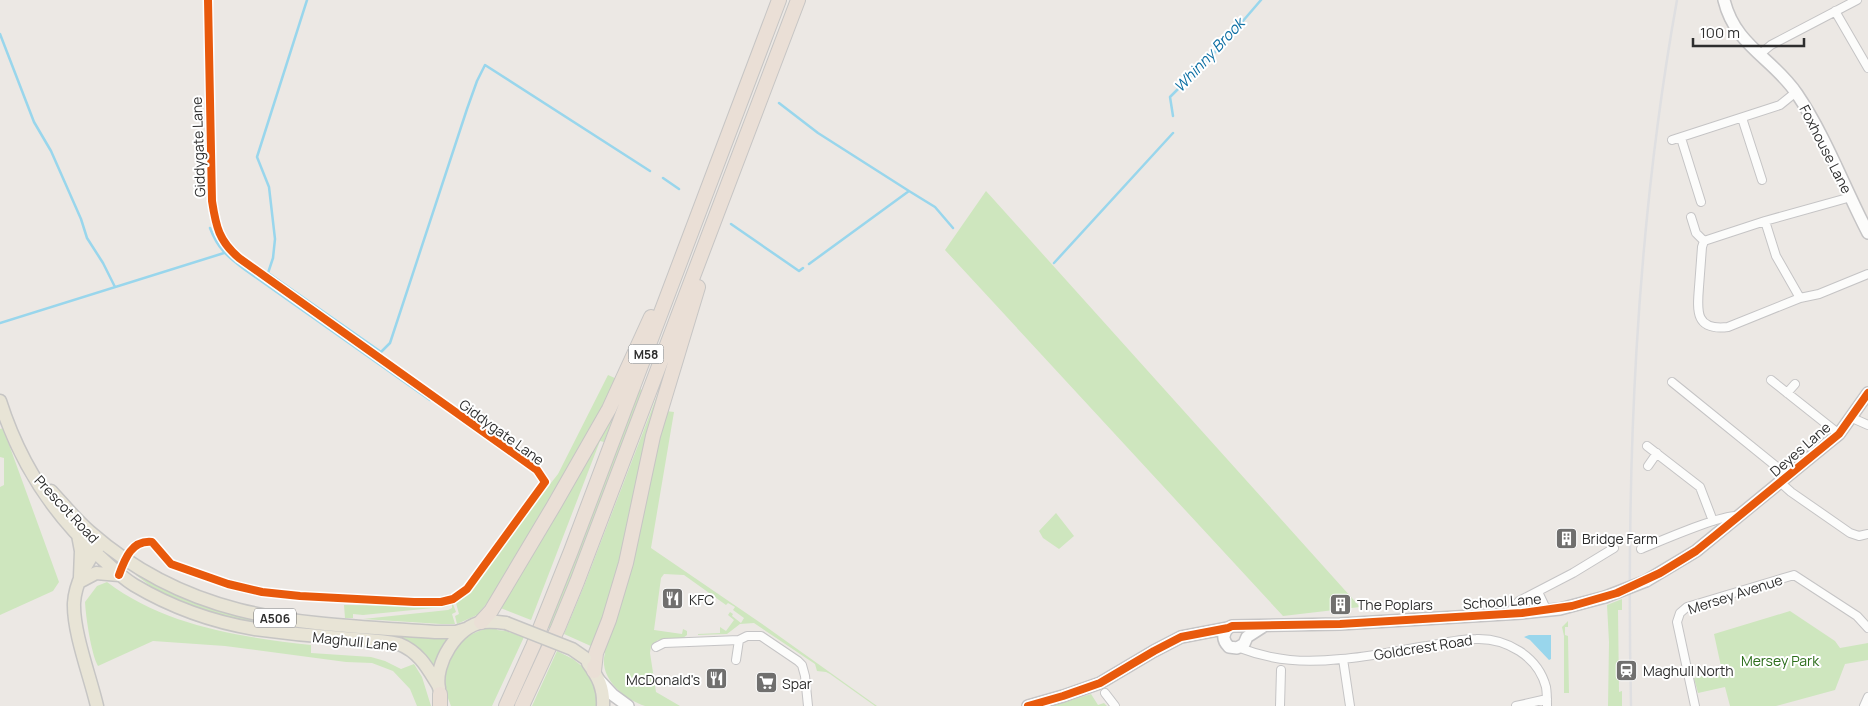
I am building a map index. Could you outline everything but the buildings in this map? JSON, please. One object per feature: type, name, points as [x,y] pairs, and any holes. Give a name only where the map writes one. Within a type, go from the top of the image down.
[{"type":"highway","name":"M58","points":[[506,706],[533,646],[568,559],[779,0]]},
{"type":"highway","name":"M58","points":[[522,706],[577,582],[798,0]]},
{"type":"highway","name":"M58","points":[[597,675],[596,653],[626,563],[656,428],[735,167]]},
{"type":"highway","name":"M58","points":[[481,622],[491,611],[609,409],[675,260],[699,214]]},
{"type":"main road","name":"Prescot Road","points":[[0,401],[2,417],[50,502],[78,535],[98,547]]},
{"type":"main road","name":"Prescot Road","points":[[28,466],[78,521],[98,547]]},
{"type":"main road","points":[[78,535],[81,551],[79,582]]},
{"type":"main road","name":"Maghull Lane","points":[[98,547],[125,559],[157,580],[188,595],[226,608],[303,621],[446,632],[466,629]]},
{"type":"main road","name":"Maghull Lane","points":[[98,547],[119,575],[166,602],[194,613],[230,624],[286,633],[399,644],[406,647],[421,658],[441,698]]},
{"type":"main road","name":"Prescot Road","points":[[97,706],[75,619],[74,601],[79,582],[98,547]]},
{"type":"main road","points":[[79,582],[92,574],[119,575]]},
{"type":"main road","name":"A506","points":[[441,698],[441,666],[454,640],[466,629],[481,622],[506,623],[572,649],[585,658],[597,675],[604,697],[603,706]]},
{"type":"street","name":"Giddygate Lane","points":[[119,575],[125,559],[137,544],[144,541],[152,542],[171,564],[228,584],[262,592],[300,596],[441,602],[453,599],[471,584],[545,482],[537,470],[239,258],[224,242],[216,223],[212,201],[208,0]]},
{"type":"street","name":"Foxhouse Lane","points":[[1724,0],[1733,26],[1743,39],[1796,92],[1814,119],[1868,233]]},
{"type":"street","points":[[1760,54],[1771,45],[1856,0]]},
{"type":"street","points":[[1836,11],[1868,68]]},
{"type":"street","points":[[1672,140],[1780,105],[1796,92]]},
{"type":"street","points":[[1742,118],[1762,180]]},
{"type":"street","points":[[1682,138],[1702,202]]},
{"type":"street","points":[[1759,170],[1768,168]]},
{"type":"street","points":[[1688,194],[1698,192]]},
{"type":"street","points":[[1704,241],[1765,221],[1850,197]]},
{"type":"street","points":[[1690,217],[1696,233],[1704,241]]},
{"type":"street","points":[[1765,221],[1776,256],[1800,298]]},
{"type":"street","points":[[1704,241],[1697,308],[1704,322],[1713,327],[1728,327],[1800,298],[1819,294],[1868,274]]},
{"type":"street","points":[[1771,380],[1838,434]]},
{"type":"street","points":[[1672,382],[1784,480],[1791,492],[1850,533],[1859,536],[1868,534]]},
{"type":"street","points":[[1788,393],[1795,384]]},
{"type":"street","name":"Deyes Lane","points":[[1641,549],[1713,521],[1735,514],[1740,516],[1838,434],[1868,394]]},
{"type":"street","points":[[1850,417],[1868,425]]},
{"type":"street","points":[[1647,446],[1700,486],[1713,521]]},
{"type":"street","points":[[1648,466],[1657,453]]},
{"type":"street","name":"School Lane","points":[[1028,706],[1100,683],[1181,637],[1232,626],[1340,624],[1508,614],[1547,610],[1605,597],[1646,581],[1696,551],[1740,516]]},
{"type":"street","points":[[1508,614],[1519,601],[1614,548]]},
{"type":"street","name":"Mersey Avenue","points":[[1695,706],[1677,622],[1680,613],[1687,607],[1794,575],[1857,616],[1868,628]]},
{"type":"street","points":[[1538,592],[1547,610]]},
{"type":"street","points":[[1197,634],[1224,641],[1229,647],[1244,642],[1245,631],[1240,626]]},
{"type":"street","name":"School Lane","points":[[1244,642],[1264,626]]},
{"type":"street","points":[[1224,641],[1224,634],[1228,628]]},
{"type":"street","points":[[656,647],[664,643],[740,640],[747,636],[761,636],[802,665],[805,676],[806,704]]},
{"type":"street","points":[[736,660],[740,640]]},
{"type":"street","name":"Goldcrest Road","points":[[1244,642],[1260,655],[1302,662],[1343,659],[1465,640],[1492,640],[1511,646],[1531,661],[1544,682],[1547,702]]},
{"type":"street","points":[[1343,659],[1350,706]]},
{"type":"street","points":[[1280,706],[1281,670]]},
{"type":"street","points":[[597,675],[614,695],[628,706]]},
{"type":"street","points":[[1105,693],[1115,706]]},
{"type":"street","points":[[1864,706],[1868,696]]},
{"type":"street","points":[[1516,706],[1547,702]]},
{"type":"green space","points":[[986,191],[1360,607],[1283,616],[945,250]]},
{"type":"green space","points":[[673,354],[619,574],[593,647],[564,634]]},
{"type":"green space","points":[[608,375],[617,379],[560,484],[497,587],[495,596],[490,604],[487,603],[477,615],[457,624],[455,616],[459,614],[456,603],[471,590],[558,474]]},
{"type":"green space","points":[[626,383],[604,442],[600,441],[531,620],[498,607]]},
{"type":"green space","points":[[637,388],[645,391],[554,624],[552,623],[550,628],[546,627]]},
{"type":"green space","points":[[666,411],[674,412],[651,548],[877,706],[830,674],[817,671],[815,664],[754,623],[740,624],[727,634],[698,635],[720,633],[720,627],[726,631],[734,620],[728,615],[730,612],[741,623],[744,618],[733,610],[735,607],[728,603],[726,605],[684,575],[664,574],[661,578],[654,630],[682,634],[683,629],[687,631],[687,635],[683,638],[658,640],[651,646],[650,653],[656,692],[680,706],[645,706],[628,698],[614,686],[605,670],[605,653],[601,651]]},
{"type":"green space","points":[[3,428],[59,582],[53,591],[0,615],[0,487],[4,485],[4,458],[0,457],[0,429]]},
{"type":"green space","points":[[1056,513],[1074,536],[1059,549],[1043,538],[1039,531]]},
{"type":"green space","points":[[136,572],[151,582],[197,603],[450,636],[435,668],[421,652],[269,626],[212,614],[152,590],[153,588],[136,575]]},
{"type":"green space","points":[[107,582],[153,609],[204,627],[257,638],[311,645],[311,653],[371,657],[401,669],[414,664],[422,677],[431,706],[417,706],[410,689],[393,671],[372,663],[346,662],[225,646],[153,641],[98,666],[91,644],[85,602],[97,586]]},
{"type":"green space","points":[[1622,599],[1622,610],[1618,610],[1619,692],[1622,691],[1622,706],[1608,706],[1609,642],[1607,605]]},
{"type":"green space","points":[[447,604],[448,606],[443,607],[363,615],[353,614],[353,618],[345,618],[344,605],[431,606]]},
{"type":"green space","points":[[452,604],[456,612],[452,614],[455,624],[363,619],[448,610],[452,608]]},
{"type":"green space","name":"Mersey Park","points":[[1790,611],[1835,641],[1840,648],[1868,643],[1868,660],[1845,664],[1835,690],[1776,706],[1730,706],[1725,687],[1698,693],[1694,678],[1722,671],[1714,634]]},
{"type":"green space","points":[[1568,621],[1568,627],[1565,627],[1565,635],[1568,636],[1569,693],[1564,693],[1564,636],[1562,627]]},
{"type":"green space","points":[[496,627],[497,630],[524,637],[492,706],[451,706],[446,692],[445,678],[447,665],[452,654],[459,644],[469,636],[482,630]]},
{"type":"green space","points":[[557,651],[573,659],[583,667],[585,666],[595,681],[598,706],[532,706]]},
{"type":"green space","points":[[1091,694],[1098,705],[1104,703],[1107,706],[1052,706]]},
{"type":"water","points":[[1529,635],[1551,635],[1551,659],[1549,660],[1530,640],[1524,637]]},
{"type":"waterway","points":[[307,0],[257,157],[269,187],[275,239],[273,258],[268,273],[381,352],[390,343],[467,109],[485,65],[650,171]]},
{"type":"waterway","name":"Whinny Brook","points":[[1173,116],[1170,97],[1224,43],[1261,0]]},
{"type":"waterway","points":[[0,34],[34,122],[51,151],[81,219],[87,238],[115,287]]},
{"type":"waterway","points":[[779,103],[818,133],[909,191],[809,264]]},
{"type":"waterway","points":[[1054,263],[1173,133]]},
{"type":"waterway","points":[[663,178],[679,189]]},
{"type":"waterway","points":[[909,191],[935,207],[953,228]]},
{"type":"waterway","points":[[731,224],[799,271],[803,268]]},
{"type":"waterway","points":[[210,228],[220,247],[238,264],[430,400]]},
{"type":"waterway","points":[[0,323],[224,253]]},
{"type":"railway","points":[[1631,706],[1630,529],[1636,352],[1651,175],[1677,0]]},
{"type":"cycle path","points":[[119,575],[130,551],[139,544],[152,542],[171,564],[228,584],[262,592],[300,596],[441,602],[453,599],[467,589],[545,482],[537,470],[239,258],[227,246],[217,226],[212,201],[208,0]]},
{"type":"cycle path","points":[[1028,706],[1100,683],[1181,637],[1232,626],[1340,624],[1522,613],[1572,606],[1617,593],[1660,573],[1696,551],[1839,434],[1868,393]]},
{"type":"place","name":"Bridge Farm","points":[[1566,538]]},
{"type":"place","name":"KFC","points":[[673,599]]},
{"type":"place","name":"The Poplars","points":[[1341,604]]},
{"type":"place","name":"Maghull North","points":[[1627,670]]},
{"type":"place","name":"McDonald's","points":[[716,679]]},
{"type":"place","name":"Spar","points":[[766,683]]}]
